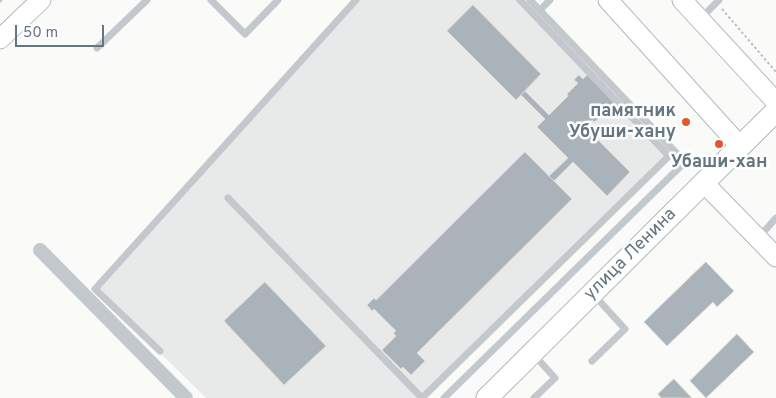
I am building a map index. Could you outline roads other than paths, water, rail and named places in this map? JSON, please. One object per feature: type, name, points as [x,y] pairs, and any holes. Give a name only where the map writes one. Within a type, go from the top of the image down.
[{"type":"main road","points":[[0,39],[41,0]]},
{"type":"main road","points":[[608,0],[740,146]]},
{"type":"main road","points":[[682,0],[776,102]]},
{"type":"main road","name":"улица Ленина","points":[[487,398],[776,111]]},
{"type":"main road","points":[[704,183],[776,256]]},
{"type":"street","points":[[40,250],[186,398]]},
{"type":"lane","points":[[97,48],[147,0]]},
{"type":"lane","points":[[211,0],[245,34],[278,0]]},
{"type":"lane","points":[[160,351],[95,289],[356,0]]},
{"type":"lane","points":[[228,198],[422,398],[669,156],[520,0]]},
{"type":"lane","points":[[444,398],[685,162],[530,0]]},
{"type":"lane","points":[[540,10],[550,0]]},
{"type":"lane","points":[[700,18],[718,2]]},
{"type":"lane","points":[[758,238],[776,218]]},
{"type":"lane","points":[[592,293],[625,329],[592,361]]},
{"type":"lane","points":[[532,353],[555,378],[534,398]]},
{"type":"place","name":"памятник Убуши-хану","points":[[686,122]]},
{"type":"place","name":"Убаши-хан","points":[[719,144]]}]
